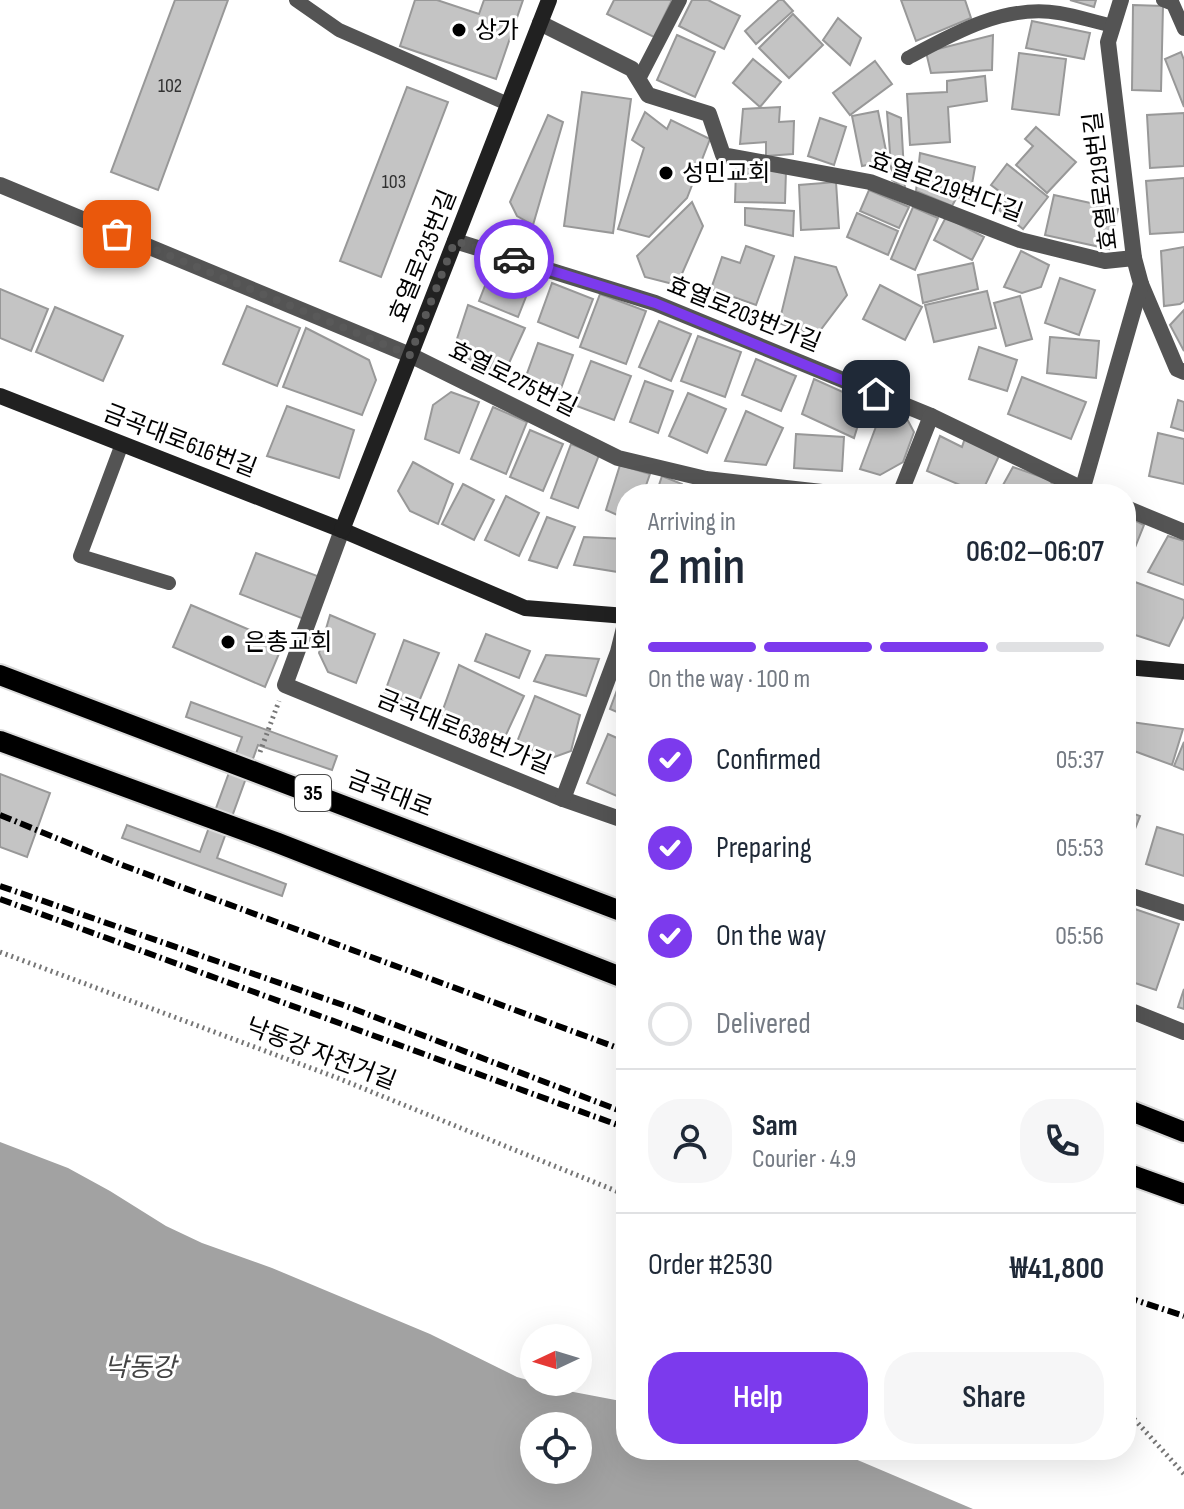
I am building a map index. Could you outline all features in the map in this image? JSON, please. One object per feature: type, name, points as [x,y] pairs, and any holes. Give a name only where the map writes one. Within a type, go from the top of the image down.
[{"type":"main road","name":"금곡대로","points":[[0,675],[616,909]]},
{"type":"main road","points":[[0,741],[278,843],[616,975]]},
{"type":"main road","points":[[1136,1112],[1182,1126]]},
{"type":"main road","points":[[1136,1177],[1184,1194]]},
{"type":"street","name":"효열로235번길","points":[[342,530],[549,0]]},
{"type":"street","name":"효열로219번길","points":[[1121,0],[1108,42],[1134,258],[1141,284],[1177,369],[1184,372]]},
{"type":"street","name":"효열로219번다길","points":[[540,23],[632,69],[648,95],[709,114],[723,155],[870,182],[1020,240],[1062,251],[1105,261],[1134,258]]},
{"type":"street","name":"효열로275번길","points":[[0,185],[410,355],[618,458],[700,484]]},
{"type":"street","name":"효열로203번가길","points":[[455,241],[655,303],[931,416],[1070,484]]},
{"type":"street","points":[[1088,484],[1141,284]]},
{"type":"street","name":"금곡대로616번길","points":[[0,396],[342,530],[525,608],[616,617]]},
{"type":"street","points":[[904,484],[931,416]]},
{"type":"street","points":[[1136,512],[1184,532]]},
{"type":"street","points":[[285,685],[342,530]]},
{"type":"street","points":[[563,799],[616,657]]},
{"type":"street","points":[[1136,668],[1184,672]]},
{"type":"street","name":"금곡대로638번가길","points":[[285,685],[563,799],[616,818]]},
{"type":"street","points":[[1136,897],[1184,913]]},
{"type":"street","points":[[1136,1013],[1184,1032]]},
{"type":"lane","points":[[296,0],[339,30],[508,104]]},
{"type":"lane","points":[[639,79],[680,0]]},
{"type":"lane","points":[[1163,0],[1173,4],[1184,29]]},
{"type":"lane","points":[[908,58],[969,25],[1017,13],[1056,12],[1113,26]]},
{"type":"lane","points":[[122,444],[80,556],[169,583]]},
{"type":"path","points":[[253,770],[285,685]]},
{"type":"path","name":"낙동강 자전거길","points":[[0,952],[335,1077],[616,1191]]},
{"type":"path","points":[[1136,1421],[1184,1474]]},
{"type":"water","name":"낙동강","points":[[0,1142],[68,1168],[166,1226],[202,1243],[272,1268],[430,1334],[520,1378],[520,1396],[592,1396],[616,1400],[616,1460],[858,1460],[973,1509],[0,1509]]},
{"type":"building","points":[[175,0],[228,0],[158,190],[111,172]]},
{"type":"building","name":"상가","points":[[415,0],[437,0],[479,14],[484,0],[523,0],[496,79],[400,46]]},
{"type":"building","points":[[614,0],[672,0],[654,37],[607,14]]},
{"type":"building","points":[[692,0],[708,0],[740,16],[724,49],[679,26]]},
{"type":"building","points":[[779,0],[783,0],[793,11],[756,44],[745,31]]},
{"type":"building","points":[[901,0],[965,0],[971,18],[916,41]]},
{"type":"building","points":[[1070,0],[1096,0],[1094,7]]},
{"type":"building","points":[[1133,5],[1163,6],[1161,91],[1132,90]]},
{"type":"building","points":[[793,14],[823,45],[789,78],[759,48]]},
{"type":"building","points":[[838,18],[861,38],[850,65],[823,40]]},
{"type":"building","points":[[1032,21],[1090,33],[1084,59],[1026,48]]},
{"type":"building","points":[[677,35],[715,52],[695,97],[657,80]]},
{"type":"building","points":[[993,35],[992,70],[931,73],[926,52]]},
{"type":"building","points":[[1181,52],[1184,60],[1184,107],[1165,59]]},
{"type":"building","points":[[1019,53],[1066,59],[1059,115],[1012,109]]},
{"type":"building","points":[[753,59],[781,82],[760,107],[733,83]]},
{"type":"building","points":[[875,61],[892,84],[850,115],[833,93]]},
{"type":"building","points":[[985,76],[987,101],[948,107],[950,142],[910,145],[907,94],[947,92],[947,81]]},
{"type":"building","points":[[407,87],[448,102],[381,277],[340,261]]},
{"type":"building","points":[[582,92],[631,99],[613,233],[564,226]]},
{"type":"building","points":[[780,107],[779,122],[794,121],[793,154],[766,156],[766,142],[740,144],[743,109]]},
{"type":"building","points":[[878,111],[888,161],[862,166],[852,116]]},
{"type":"building","name":"성민교회","points":[[645,112],[667,129],[671,120],[710,139],[687,198],[649,237],[618,229],[644,148],[632,140]]},
{"type":"building","points":[[887,112],[901,118],[905,189],[892,180]]},
{"type":"building","points":[[1184,113],[1184,166],[1150,168],[1147,115]]},
{"type":"building","points":[[548,115],[563,122],[533,225],[517,216],[510,202]]},
{"type":"building","points":[[820,118],[846,127],[834,165],[808,156]]},
{"type":"building","points":[[1036,127],[1076,162],[1047,193],[1016,165],[1033,146],[1025,139]]},
{"type":"building","points":[[920,153],[975,167],[969,201],[957,197],[952,206],[916,191]]},
{"type":"building","points":[[1007,164],[1048,197],[1023,229],[999,210],[1008,198],[991,185]]},
{"type":"building","points":[[736,168],[786,170],[785,203],[735,202]]},
{"type":"building","points":[[1184,178],[1184,232],[1150,234],[1146,181]]},
{"type":"building","points":[[836,182],[839,228],[801,230],[799,185]]},
{"type":"building","points":[[869,190],[909,207],[899,228],[860,211]]},
{"type":"building","points":[[1054,195],[1118,209],[1109,249],[1045,235]]},
{"type":"building","points":[[692,202],[703,226],[677,285],[645,277],[637,256]]},
{"type":"building","points":[[913,207],[938,218],[915,270],[891,259]]},
{"type":"building","points":[[745,208],[794,211],[793,236],[745,225]]},
{"type":"building","points":[[857,213],[898,231],[888,255],[847,237]]},
{"type":"building","points":[[946,217],[984,237],[972,260],[934,240]]},
{"type":"building","points":[[746,246],[774,256],[756,305],[711,289],[722,257],[740,263]]},
{"type":"building","points":[[1184,247],[1184,301],[1164,306],[1161,251]]},
{"type":"building","points":[[1021,251],[1049,265],[1041,287],[1022,293],[1004,287]]},
{"type":"building","points":[[795,257],[836,267],[847,295],[816,336],[779,323]]},
{"type":"building","points":[[496,258],[535,274],[518,317],[479,301]]},
{"type":"building","points":[[973,263],[978,289],[923,303],[918,275]]},
{"type":"building","points":[[1060,278],[1095,290],[1079,335],[1045,323]]},
{"type":"building","points":[[552,283],[593,299],[578,338],[538,322]]},
{"type":"building","points":[[880,285],[922,307],[905,340],[863,319]]},
{"type":"building","points":[[0,289],[48,309],[31,351],[0,338]]},
{"type":"building","points":[[987,291],[996,328],[934,342],[925,305]]},
{"type":"building","points":[[600,294],[646,311],[626,364],[580,347]]},
{"type":"building","points":[[1020,296],[1032,339],[1006,346],[994,303]]},
{"type":"building","points":[[468,305],[525,328],[504,374],[472,361],[454,348]]},
{"type":"building","points":[[247,306],[300,328],[277,386],[223,364]]},
{"type":"building","points":[[55,307],[123,336],[103,381],[36,352]]},
{"type":"building","points":[[1184,310],[1184,351],[1170,325]]},
{"type":"building","points":[[659,321],[691,334],[671,381],[639,367]]},
{"type":"building","points":[[306,328],[369,360],[376,380],[362,415],[283,387]]},
{"type":"building","points":[[698,336],[741,352],[725,397],[681,381]]},
{"type":"building","points":[[1050,337],[1099,341],[1096,378],[1047,373]]},
{"type":"building","points":[[538,343],[573,355],[559,394],[524,382]]},
{"type":"building","points":[[979,347],[1017,360],[1007,391],[969,379]]},
{"type":"building","points":[[756,359],[796,376],[781,411],[742,395]]},
{"type":"building","points":[[591,361],[631,376],[614,420],[574,405]]},
{"type":"building","points":[[1022,377],[1086,402],[1071,439],[1008,414]]},
{"type":"building","points":[[814,379],[865,402],[854,438],[802,414]]},
{"type":"building","points":[[645,381],[673,391],[658,433],[630,422]]},
{"type":"building","points":[[451,392],[479,402],[459,453],[425,439],[433,405]]},
{"type":"building","points":[[688,393],[726,409],[707,453],[669,436]]},
{"type":"building","points":[[1178,400],[1184,402],[1184,431],[1171,427]]},
{"type":"building","points":[[287,406],[354,430],[339,478],[267,456]]},
{"type":"building","points":[[493,407],[527,422],[506,474],[471,459]]},
{"type":"building","points":[[883,408],[906,417],[914,432],[903,462],[880,475],[860,469]]},
{"type":"building","points":[[746,411],[783,428],[766,465],[725,461]]},
{"type":"building","points":[[530,430],[563,444],[543,491],[510,477]]},
{"type":"building","points":[[1158,433],[1184,439],[1184,484],[1149,476]]},
{"type":"building","points":[[796,434],[844,437],[842,471],[794,468]]},
{"type":"building","points":[[940,436],[962,447],[965,438],[999,456],[986,484],[958,484],[927,471]]},
{"type":"building","points":[[571,444],[599,455],[578,508],[551,498]]},
{"type":"building","points":[[413,462],[453,484],[438,524],[410,511],[398,491]]},
{"type":"building","points":[[620,465],[650,474],[646,484],[616,484],[616,514],[606,510]]},
{"type":"building","points":[[1013,467],[1050,480],[1052,484],[1004,484]]},
{"type":"building","points":[[662,476],[682,484],[659,484]]},
{"type":"building","points":[[463,484],[494,500],[474,540],[442,524]]},
{"type":"building","points":[[506,496],[539,513],[519,556],[485,540]]},
{"type":"building","points":[[547,517],[575,527],[557,568],[529,560]]},
{"type":"building","points":[[1136,521],[1144,525],[1136,545]]},
{"type":"building","points":[[1168,536],[1184,541],[1184,585],[1148,572]]},
{"type":"building","points":[[584,537],[616,539],[616,572],[574,565]]},
{"type":"building","points":[[256,553],[320,577],[304,619],[240,594]]},
{"type":"building","points":[[1136,582],[1184,600],[1184,616],[1169,646],[1136,635]]},
{"type":"building","points":[[191,605],[283,644],[265,687],[173,647]]},
{"type":"building","points":[[330,615],[375,634],[356,683],[328,672],[319,653]]},
{"type":"building","points":[[486,634],[530,651],[519,678],[475,661]]},
{"type":"building","points":[[404,640],[439,653],[418,704],[384,694]]},
{"type":"building","points":[[546,655],[599,659],[586,696],[534,681]]},
{"type":"building","points":[[459,665],[524,696],[504,739],[441,715]]},
{"type":"building","points":[[616,693],[616,712],[610,709]]},
{"type":"building","points":[[535,696],[580,715],[571,751],[549,759],[517,742]]},
{"type":"building","points":[[191,702],[337,756],[332,770],[258,745],[217,858],[286,884],[282,896],[122,838],[127,825],[200,852],[242,737],[186,717]]},
{"type":"building","points":[[1136,723],[1183,729],[1172,765],[1136,752]]},
{"type":"building","points":[[608,734],[616,738],[616,796],[587,783]]},
{"type":"building","points":[[1184,742],[1184,770],[1174,766]]},
{"type":"building","points":[[0,774],[50,793],[27,857],[0,847]]},
{"type":"building","points":[[1157,827],[1184,835],[1184,876],[1146,864]]},
{"type":"building","points":[[1136,909],[1179,924],[1156,990],[1136,983]]},
{"type":"building","points":[[1184,989],[1184,1009],[1178,1007]]},
{"type":"railway","points":[[0,815],[122,865],[616,1047]]},
{"type":"railway","points":[[0,886],[346,1006],[616,1109]]},
{"type":"railway","points":[[0,899],[616,1124]]},
{"type":"railway","points":[[1136,1300],[1184,1316]]},
{"type":"way so far","points":[[117,234],[410,355],[455,241],[514,259]]},
{"type":"place","name":"상가","points":[[459,30]]},
{"type":"place","name":"성민교회","points":[[666,173]]},
{"type":"place","name":"은총교회","points":[[228,642]]},
{"type":"route","points":[[514,259],[655,303],[876,394]]}]
